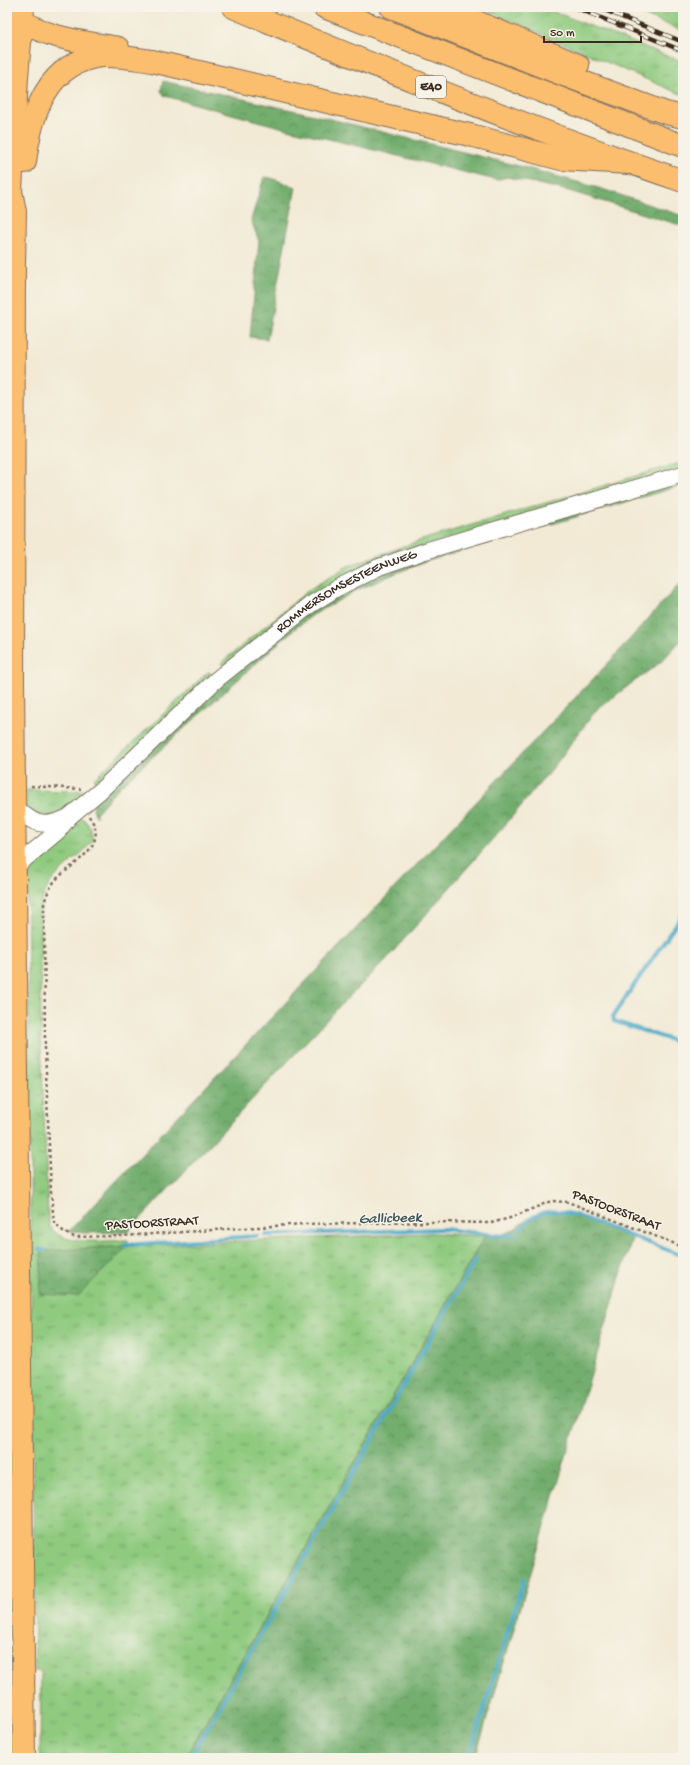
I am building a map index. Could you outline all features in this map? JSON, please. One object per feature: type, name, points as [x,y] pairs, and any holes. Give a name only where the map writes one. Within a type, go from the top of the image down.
[{"type":"highway","name":"E40","points":[[233,7],[349,56],[629,163],[683,182]]},
{"type":"highway","name":"E40","points":[[324,7],[683,146]]},
{"type":"highway","points":[[391,7],[564,75],[666,113],[683,116]]},
{"type":"highway","points":[[442,7],[668,104],[683,116]]},
{"type":"highway","points":[[18,12],[44,32],[126,50],[152,61]]},
{"type":"highway","points":[[18,12],[12,80],[11,191],[15,212],[14,806],[24,1758]]},
{"type":"highway","points":[[15,212],[21,192],[28,139],[35,114],[46,90],[59,75],[78,62],[105,56],[152,61],[474,136],[561,159],[629,163]]},
{"type":"street","name":"ROMMERSOMSESTEENWEG","points":[[15,867],[58,831],[70,816],[100,791],[216,680],[310,605],[337,588],[379,567],[425,551],[683,474]]},
{"type":"street","name":"ROMMERSOMSESTEENWEG","points":[[14,806],[27,818],[42,825],[59,822],[70,816]]},
{"type":"path","points":[[27,786],[58,786],[100,791]]},
{"type":"path","name":"PASTOORSTRAAT","points":[[83,805],[95,827],[95,837],[92,847],[55,881],[44,904],[45,1048],[51,1192],[54,1222],[65,1233],[74,1237],[122,1236],[304,1224],[435,1222],[490,1223],[510,1218],[552,1201],[568,1202],[683,1247]]},
{"type":"green space","points":[[479,7],[542,7],[683,62],[683,95]]},
{"type":"green space","points":[[623,7],[683,7],[683,31]]},
{"type":"green space","points":[[163,81],[314,115],[527,168],[602,189],[683,216],[683,226],[569,191],[507,177],[496,180],[280,127],[165,96],[161,91]]},
{"type":"green space","points":[[264,177],[296,187],[267,339],[250,337],[259,241],[251,220]]},
{"type":"green space","points":[[683,462],[683,468],[428,545],[223,666],[221,663],[310,589],[348,566],[415,542]]},
{"type":"green space","points":[[683,480],[683,485],[428,561],[355,591],[313,615],[293,630],[118,788],[96,813],[96,817],[93,809],[94,802],[224,683],[300,617],[389,569]]},
{"type":"green space","points":[[683,580],[683,638],[662,661],[597,709],[555,765],[505,825],[383,963],[336,1010],[128,1232],[85,1233],[69,1231],[612,659]]},
{"type":"green space","points":[[208,672],[211,673],[212,677],[96,785],[94,779]]},
{"type":"green space","points":[[27,790],[88,791],[69,810],[46,819],[26,808]]},
{"type":"green space","points":[[80,817],[90,827],[92,841],[84,851],[51,882],[44,895],[40,914],[41,1042],[48,1216],[51,1228],[57,1234],[66,1238],[86,1241],[128,1240],[128,1246],[430,1233],[485,1236],[185,1758],[40,1758],[41,1671],[35,1671],[27,868],[31,860]]},
{"type":"green space","points":[[555,1210],[572,1214],[632,1238],[475,1758],[185,1758],[485,1236],[501,1235],[511,1231],[528,1219]]},
{"type":"green space","points":[[128,1246],[78,1296],[40,1294],[42,1251]]},
{"type":"waterway","points":[[683,914],[613,1016],[614,1021],[683,1044]]},
{"type":"waterway","name":"Gallicbeek","points":[[520,1229],[526,1222],[539,1214],[545,1212],[567,1213],[576,1215],[683,1256]]},
{"type":"waterway","name":"Gallicbeek","points":[[265,1235],[444,1229],[503,1236],[515,1234]]},
{"type":"waterway","name":"Gallicbeek","points":[[125,1245],[257,1236]]},
{"type":"waterway","name":"Gallicbeek","points":[[39,1249],[45,1250]]},
{"type":"waterway","points":[[190,1758],[476,1259]]},
{"type":"waterway","points":[[469,1758],[524,1579]]},
{"type":"railway","points":[[574,7],[683,51]]},
{"type":"railway","points":[[597,7],[683,42]]}]
